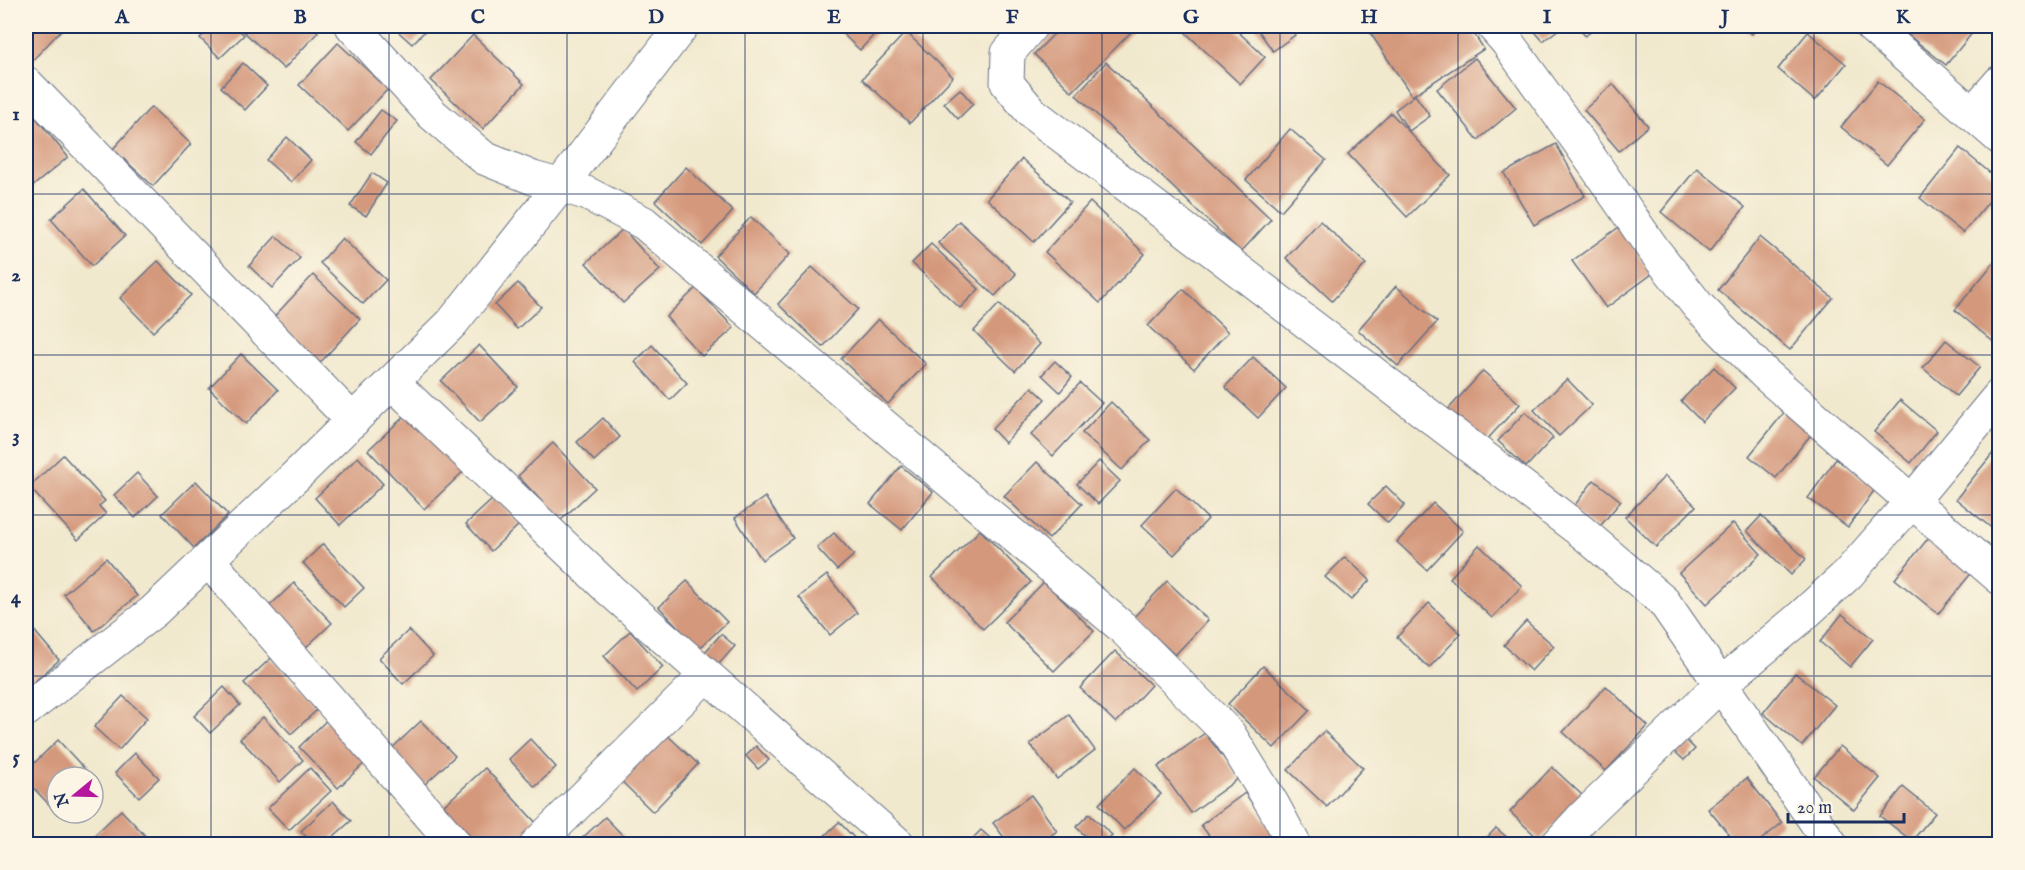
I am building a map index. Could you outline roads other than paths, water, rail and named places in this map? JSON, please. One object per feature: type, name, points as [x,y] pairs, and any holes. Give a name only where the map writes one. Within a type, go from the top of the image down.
[{"type":"street","points":[[352,26],[432,114],[484,158],[533,178],[586,193],[644,223],[1122,627],[1229,734],[1294,844]]},
{"type":"street","points":[[26,710],[154,611],[452,323],[682,26]]},
{"type":"street","points":[[1031,26],[1008,52],[1007,83],[1032,113],[1582,532],[1664,602],[1831,844]]},
{"type":"street","points":[[1493,26],[1579,142],[1653,249],[1698,306],[1765,374],[2000,578]]},
{"type":"street","points":[[1871,26],[2000,138]]},
{"type":"street","points":[[1972,114],[2000,82]]},
{"type":"street","points":[[26,83],[353,421]]},
{"type":"street","points":[[392,382],[610,590],[898,844]]},
{"type":"street","points":[[1558,844],[1720,684],[1800,618],[1848,574],[2000,395]]},
{"type":"street","points":[[208,560],[455,844]]},
{"type":"street","points":[[537,844],[706,675]]}]
